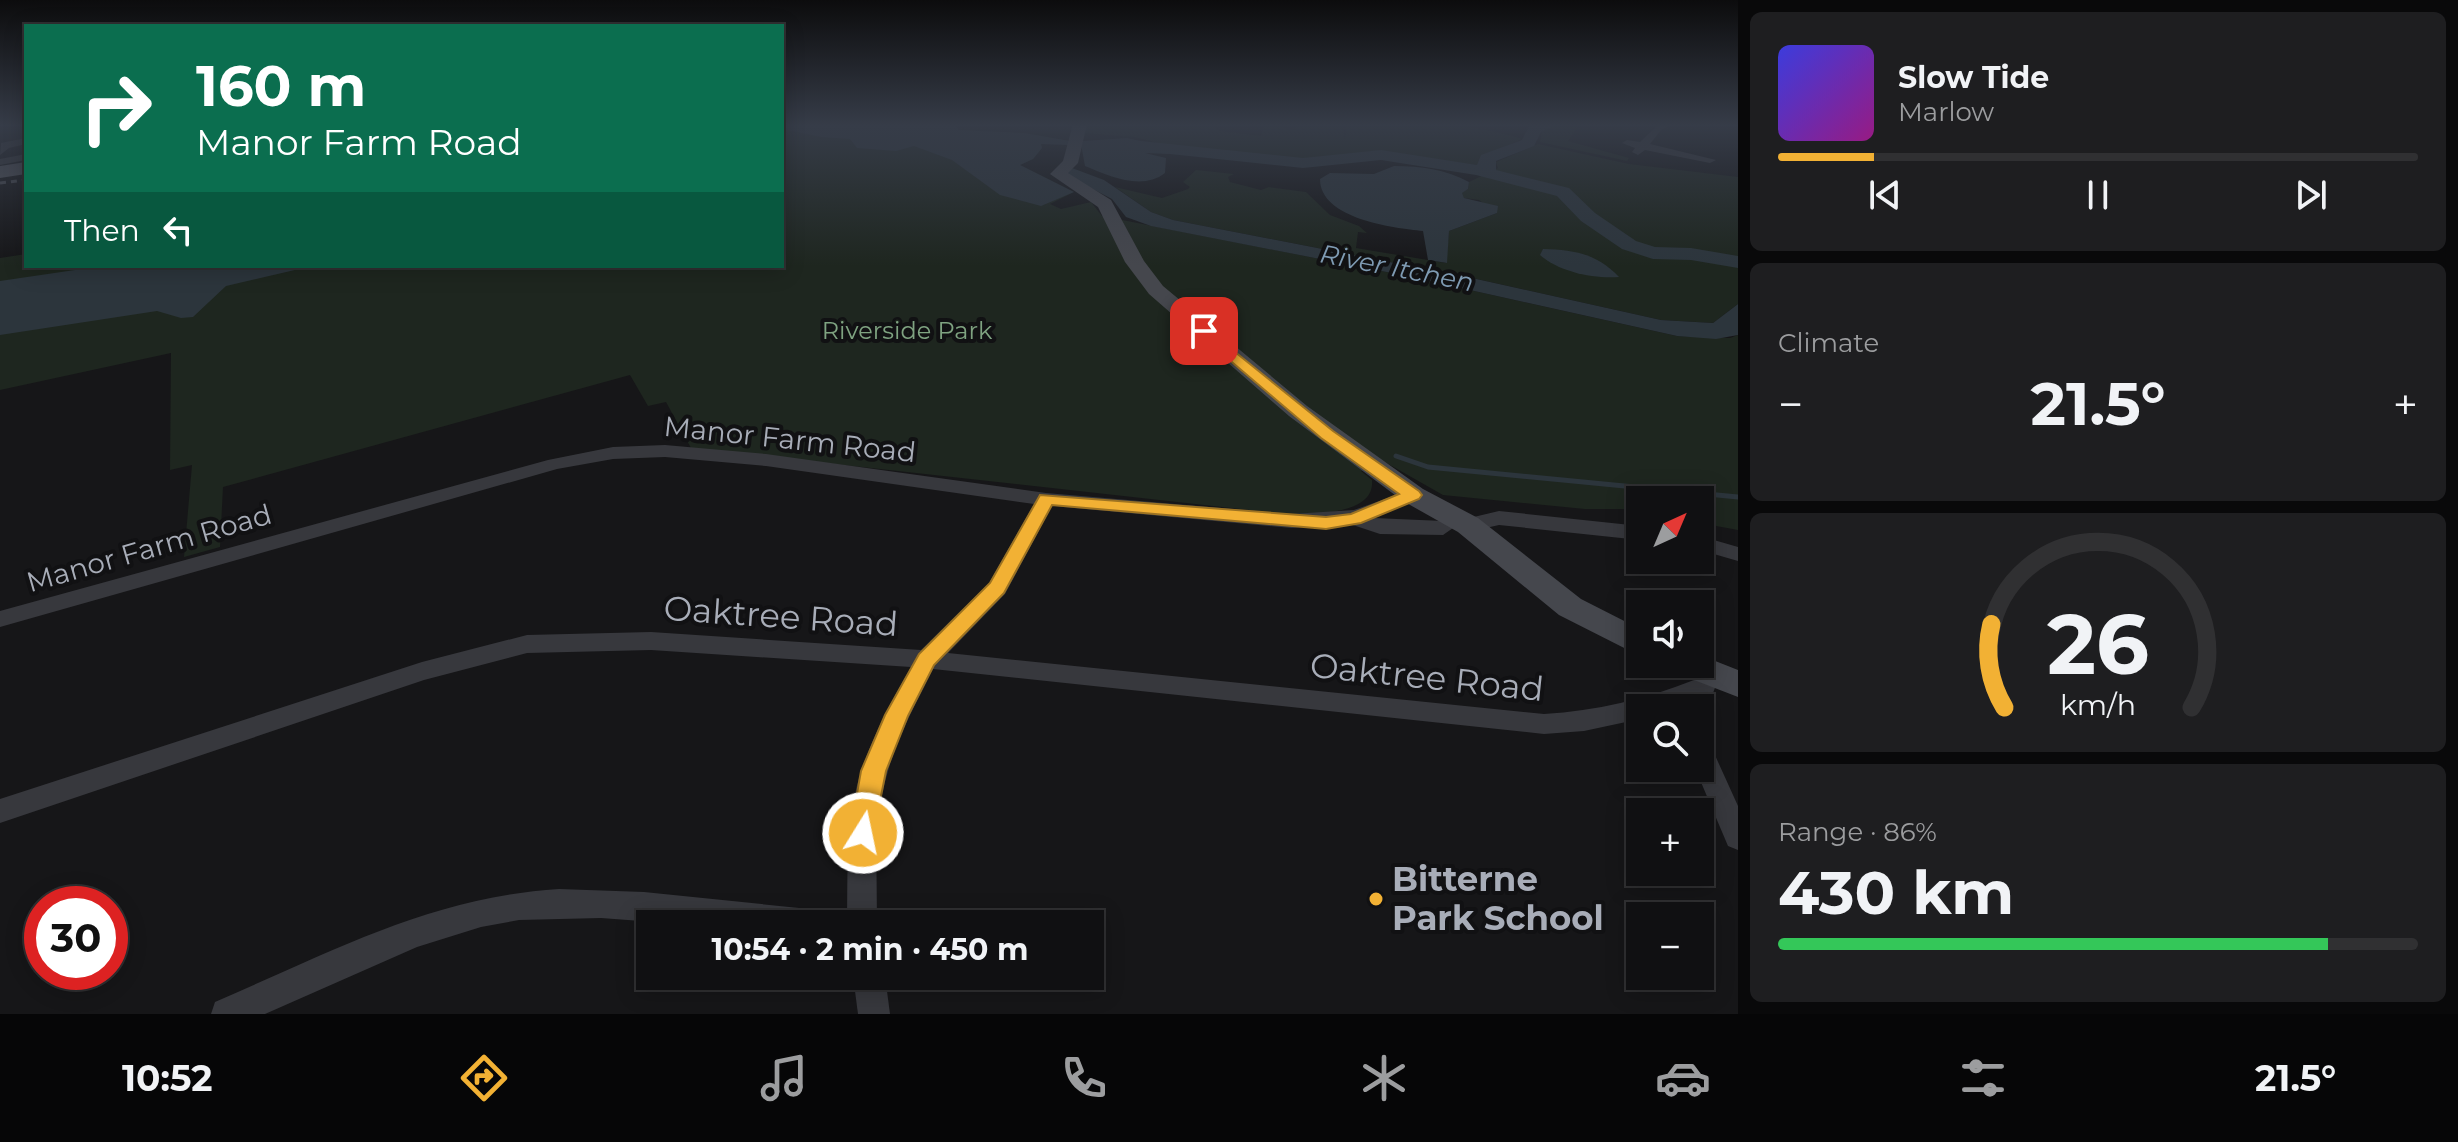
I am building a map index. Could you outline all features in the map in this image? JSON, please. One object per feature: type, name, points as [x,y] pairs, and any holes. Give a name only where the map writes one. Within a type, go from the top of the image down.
[{"type":"street","points":[[1061,171],[1058,174],[1105,204],[1135,262],[1156,290],[1298,411],[1550,593],[1588,619],[1626,637]]},
{"type":"street","name":"Manor Farm Road","points":[[0,619],[555,464],[613,453],[665,451],[766,460],[1046,499],[1326,523],[1355,519],[1413,495]]},
{"type":"street","points":[[862,910],[861,846],[874,771],[897,715],[927,659],[997,588],[1046,499]]},
{"type":"street","name":"Manor Farm Road","points":[[1355,519],[1380,527],[1456,527],[1499,518],[1626,532]]},
{"type":"street","points":[[1714,547],[1738,554]]},
{"type":"street","name":"Oaktree Road","points":[[0,811],[422,671],[527,644],[651,641],[927,659],[1544,724],[1568,724],[1626,713]]},
{"type":"street","name":"Oaktree Road","points":[[1693,694],[1709,678]]},
{"type":"street","points":[[1714,782],[1738,837]]},
{"type":"street","points":[[227,1014],[424,929],[483,912],[584,903],[659,910]]},
{"type":"street","points":[[871,990],[874,1014]]},
{"type":"green space","name":"Riverside Park","points":[[784,171],[1033,171],[1074,192],[1050,204],[1061,209],[1091,202],[1102,216],[1407,276],[1677,336],[1730,338],[1738,335],[1738,530],[1714,526],[1714,486],[1626,486],[1626,509],[1585,509],[1443,495],[1383,461],[1361,471],[1372,480],[1366,499],[1347,508],[1303,516],[691,448],[666,402],[648,406],[630,375],[223,487],[220,547],[184,557],[192,465],[170,470],[171,353],[0,390],[0,258],[24,254],[24,268],[784,268]]},
{"type":"green space","points":[[1195,171],[1234,174],[1228,177],[1230,182],[1261,190],[1269,187],[1306,192],[1330,215],[1359,226],[1367,233],[1358,232],[1356,248],[1446,263],[1449,231],[1497,213],[1479,200],[1464,198],[1461,193],[1468,189],[1469,182],[1491,171],[1690,171],[1738,177],[1738,304],[1713,323],[1661,320],[1472,278],[1173,220],[1151,212],[1115,187],[1162,198],[1188,189],[1190,187],[1183,182]]},
{"type":"water","points":[[968,171],[1033,171],[1074,192],[1041,206],[1000,195]]},
{"type":"water","name":"River Itchen","points":[[1081,171],[1104,180],[1151,212],[1173,220],[1472,278],[1661,320],[1713,323],[1738,304],[1738,335],[1716,339],[1677,336],[1407,276],[1151,226],[1126,217],[1112,199],[1062,173]]},
{"type":"water","points":[[1100,171],[1165,171],[1146,181],[1115,177]]},
{"type":"water","points":[[1381,171],[1441,171],[1451,174],[1469,182],[1468,189],[1462,193],[1464,198],[1498,206],[1497,213],[1449,231],[1447,263],[1428,260],[1423,231],[1361,219],[1332,204],[1323,193],[1320,179],[1330,173],[1374,174]]},
{"type":"water","points":[[1543,249],[1584,254],[1619,277],[1599,277],[1567,270],[1540,255]]},
{"type":"water","points":[[88,268],[303,268],[226,286],[193,317],[181,318],[157,311],[0,335],[0,281]]},
{"type":"waterway","points":[[1482,171],[1563,192],[1588,217],[1629,245],[1653,253],[1691,254],[1738,262]]},
{"type":"waterway","points":[[1396,456],[1428,467],[1738,497]]},
{"type":"railway","points":[[0,183],[24,180]]},
{"type":"place","name":"Bitterne Park School","points":[[1376,899]]},
{"type":"route","points":[[863,833],[874,771],[897,715],[927,659],[997,588],[1046,499],[1326,523],[1355,519],[1413,495],[1327,434],[1204,331]]}]
